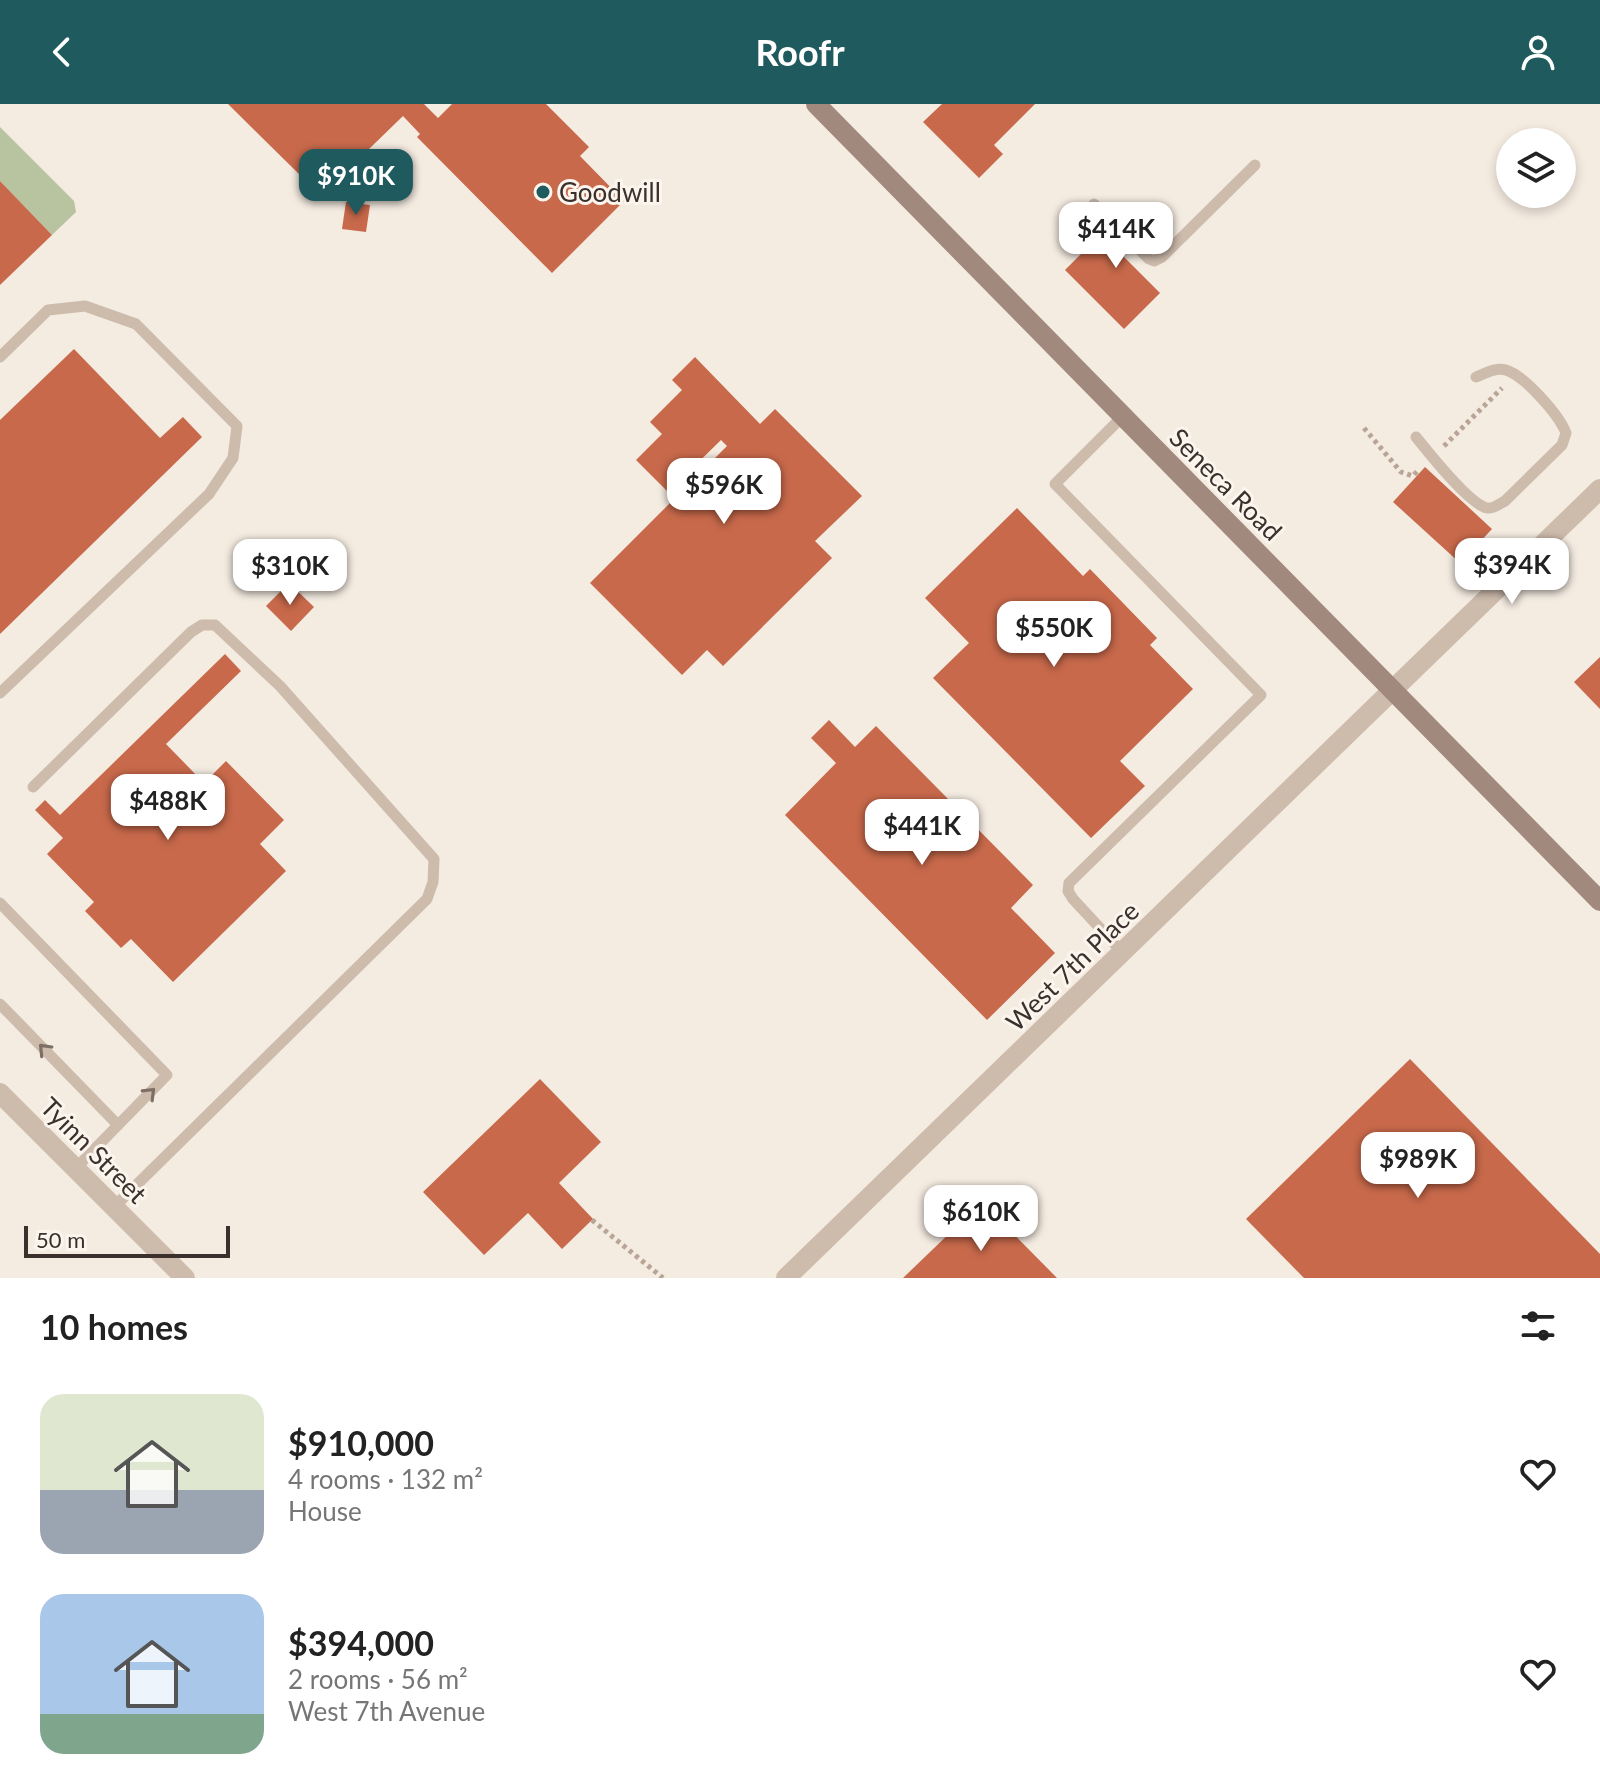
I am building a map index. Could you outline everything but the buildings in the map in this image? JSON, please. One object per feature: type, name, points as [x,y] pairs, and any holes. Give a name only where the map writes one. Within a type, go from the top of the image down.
[{"type":"main road","name":"Seneca Road","points":[[816,104],[1600,901]]},
{"type":"street","name":"West 7th Place","points":[[786,1278],[1600,489]]},
{"type":"street","name":"Tyinn Street","points":[[0,1093],[185,1278]]},
{"type":"lane","points":[[1135,245],[1149,259],[1154,261],[1162,257],[1255,165]]},
{"type":"lane","points":[[1094,204],[1112,222]]},
{"type":"lane","points":[[0,357],[48,310],[85,306],[136,324],[237,426],[233,458],[209,494],[0,693]]},
{"type":"lane","points":[[1416,437],[1473,501],[1487,508],[1505,501],[1562,445],[1566,433],[1561,420],[1515,375],[1508,370],[1496,369],[1476,377]]},
{"type":"lane","points":[[1123,416],[1055,484],[1261,695],[1069,883],[1068,891],[1073,899],[1123,953]]},
{"type":"lane","points":[[33,787],[191,632],[202,625],[215,625],[299,707],[434,859],[433,882],[427,899],[114,1207]]},
{"type":"lane","points":[[0,903],[167,1075],[76,1168]]},
{"type":"lane","points":[[0,1004],[118,1125]]},
{"type":"path","points":[[1364,428],[1401,472],[1413,476],[1515,375]]},
{"type":"path","points":[[592,1220],[663,1278]]},
{"type":"green space","points":[[0,127],[74,201],[76,212],[52,235],[0,181]]},
{"type":"place","name":"Goodwill","points":[[543,192]]}]
